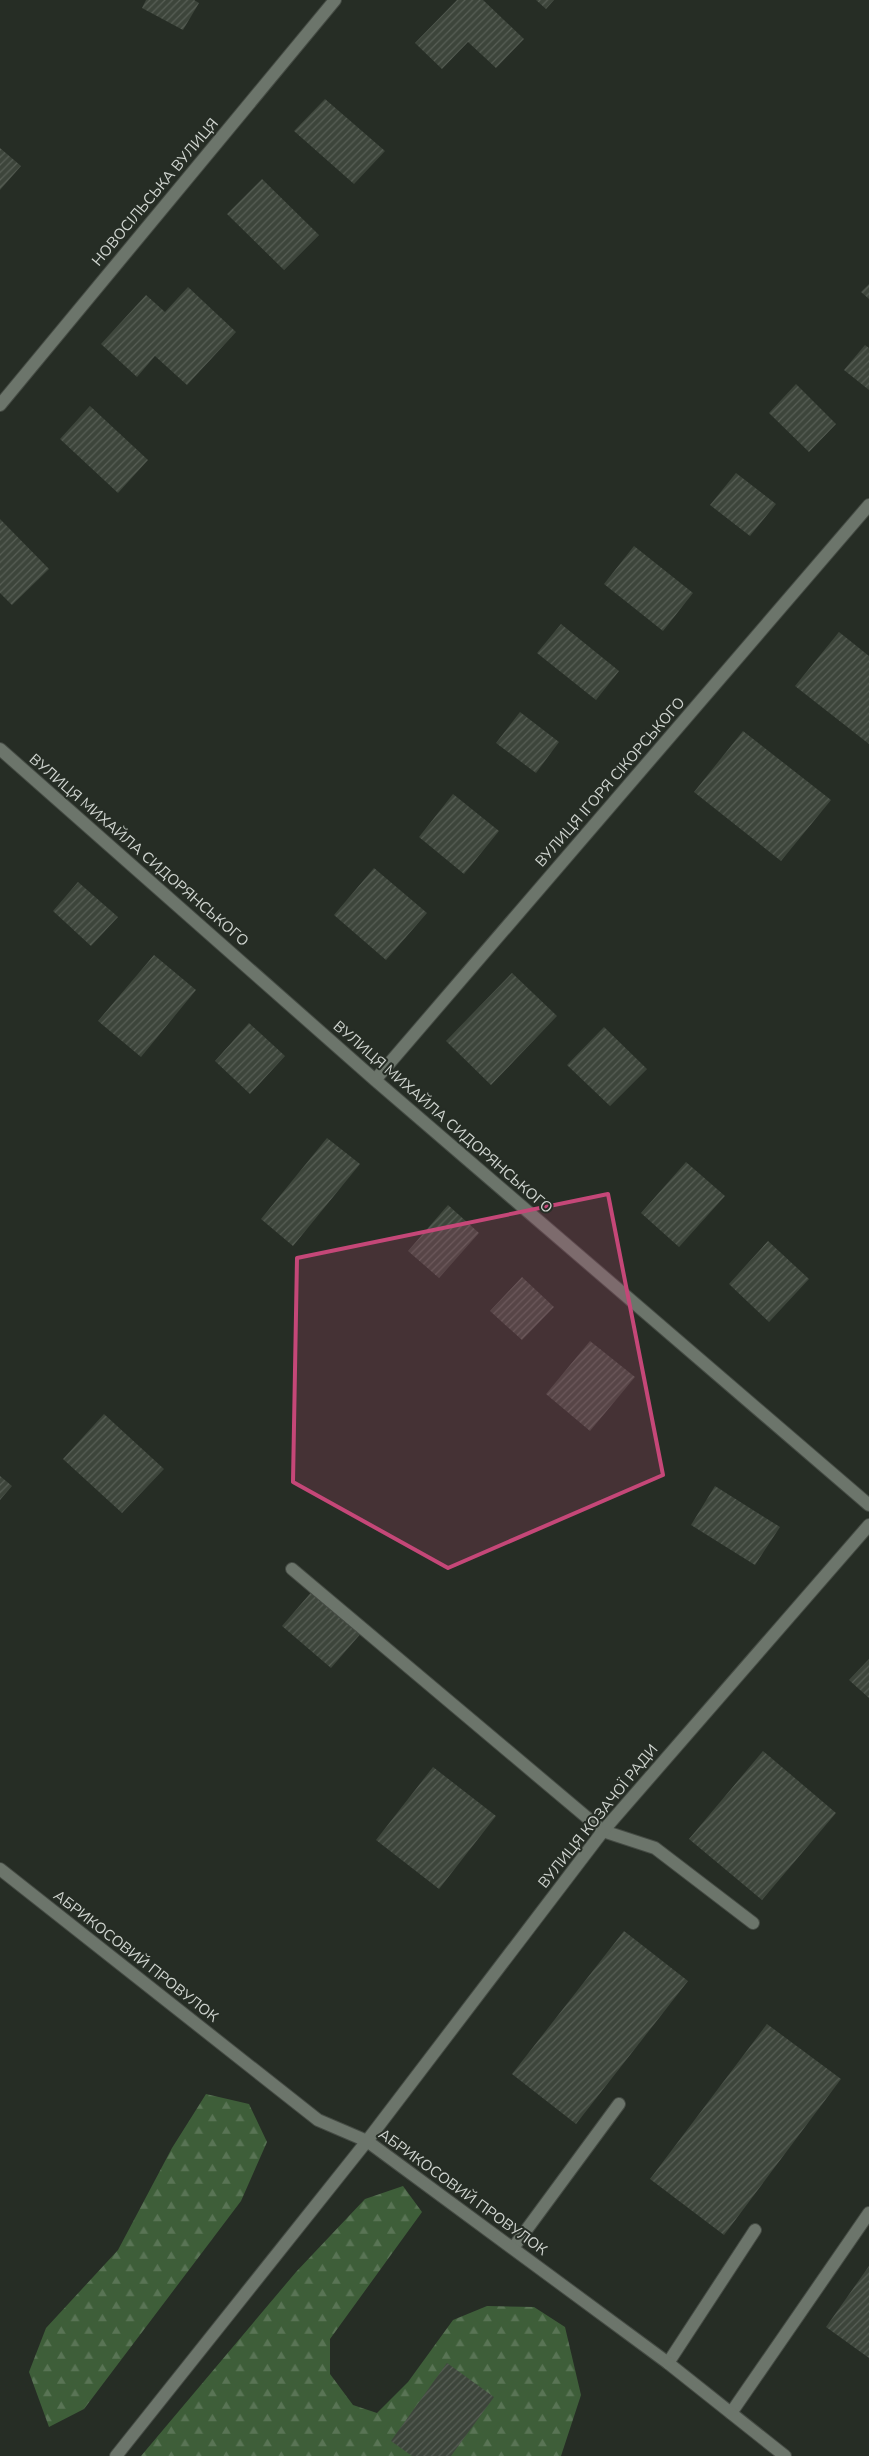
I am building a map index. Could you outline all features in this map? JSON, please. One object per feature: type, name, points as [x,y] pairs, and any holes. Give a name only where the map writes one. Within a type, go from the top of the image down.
[{"type":"street","name":"НОВОСІЛЬСЬКА ВУЛИЦЯ","points":[[0,405],[335,0]]},
{"type":"street","name":"ВУЛИЦЯ ІГОРЯ СІКОРСЬКОГО","points":[[375,1080],[869,505]]},
{"type":"street","name":"ВУЛИЦЯ МИХАЙЛА СИДОРЯНСЬКОГО","points":[[0,749],[375,1080],[869,1505]]},
{"type":"street","name":"ВУЛИЦЯ КОЗАЧОЇ РАДИ","points":[[116,2456],[367,2141],[603,1831],[869,1525]]},
{"type":"street","points":[[292,1569],[603,1831],[655,1848],[752,1923]]},
{"type":"street","name":"АБРИКОСОВИЙ ПРОВУЛОК","points":[[0,1869],[318,2120],[367,2141],[668,2363],[785,2456]]},
{"type":"street","points":[[513,2248],[619,2104]]},
{"type":"street","points":[[731,2413],[869,2213]]},
{"type":"street","points":[[668,2363],[755,2230]]},
{"type":"highlighted area","points":[[608,1194],[663,1475],[448,1568],[293,1482],[297,1258]]},
{"type":"green space","points":[[206,2094],[249,2104],[267,2142],[241,2201],[84,2409],[49,2427],[29,2372],[46,2328],[118,2250],[172,2148]]},
{"type":"green space","points":[[403,2186],[422,2212],[330,2339],[330,2374],[353,2405],[377,2413],[408,2382],[453,2320],[487,2306],[534,2307],[565,2327],[581,2395],[561,2456],[141,2456],[296,2272],[365,2199]]},
{"type":"building","points":[[146,0],[194,0],[199,3],[183,30],[142,8]]},
{"type":"building","points":[[457,0],[483,0],[524,39],[496,68],[468,42],[442,69],[415,43]]},
{"type":"building","points":[[536,0],[554,0],[546,9]]},
{"type":"building","points":[[325,99],[385,151],[354,184],[294,131]]},
{"type":"building","points":[[0,148],[21,166],[0,190]]},
{"type":"building","points":[[262,179],[319,235],[284,270],[227,214]]},
{"type":"building","points":[[869,284],[869,299],[861,292]]},
{"type":"building","points":[[188,287],[236,332],[187,385],[155,356],[137,377],[101,344],[146,295],[165,312]]},
{"type":"building","points":[[865,345],[869,348],[869,390],[844,370]]},
{"type":"building","points":[[796,384],[836,424],[809,452],[769,413]]},
{"type":"building","points":[[90,406],[148,460],[118,493],[60,439]]},
{"type":"building","points":[[736,473],[776,504],[750,536],[710,505]]},
{"type":"building","points":[[0,519],[49,569],[12,605],[0,593]]},
{"type":"building","points":[[634,546],[693,593],[663,631],[604,584]]},
{"type":"building","points":[[561,624],[619,671],[596,700],[537,653]]},
{"type":"building","points":[[839,632],[869,656],[869,744],[795,686]]},
{"type":"building","points":[[520,712],[559,742],[536,773],[496,743]]},
{"type":"building","points":[[743,731],[831,800],[781,861],[694,792]]},
{"type":"building","points":[[453,794],[499,831],[464,874],[419,837]]},
{"type":"building","points":[[374,868],[427,913],[386,960],[334,915]]},
{"type":"building","points":[[78,882],[118,917],[91,946],[53,911]]},
{"type":"building","points":[[154,955],[196,990],[141,1057],[98,1021]]},
{"type":"building","points":[[512,973],[557,1016],[491,1085],[446,1041]]},
{"type":"building","points":[[249,1023],[285,1056],[250,1094],[215,1061]]},
{"type":"building","points":[[604,1027],[647,1069],[610,1106],[567,1065]]},
{"type":"building","points":[[327,1138],[360,1164],[293,1246],[261,1219]]},
{"type":"building","points":[[686,1162],[725,1196],[679,1247],[641,1213]]},
{"type":"building","points":[[448,1205],[479,1233],[439,1278],[408,1251]]},
{"type":"building","points":[[768,1241],[809,1279],[769,1322],[729,1284]]},
{"type":"building","points":[[522,1277],[554,1307],[522,1340],[490,1311]]},
{"type":"building","points":[[590,1341],[635,1377],[590,1431],[546,1394]]},
{"type":"building","points":[[104,1414],[164,1469],[122,1513],[63,1459]]},
{"type":"building","points":[[0,1476],[12,1486],[0,1500]]},
{"type":"building","points":[[715,1486],[780,1527],[755,1565],[691,1525]]},
{"type":"building","points":[[314,1589],[363,1631],[331,1668],[282,1626]]},
{"type":"building","points":[[869,1659],[869,1698],[849,1680]]},
{"type":"building","points":[[763,1751],[836,1813],[762,1900],[689,1839]]},
{"type":"building","points":[[433,1767],[496,1816],[439,1889],[376,1840]]},
{"type":"building","points":[[624,1931],[688,1981],[576,2124],[512,2074]]},
{"type":"building","points":[[767,2024],[841,2079],[724,2235],[650,2179]]},
{"type":"building","points":[[869,2266],[869,2358],[826,2327]]},
{"type":"building","points":[[447,2363],[494,2397],[451,2456],[412,2456],[391,2441]]}]
